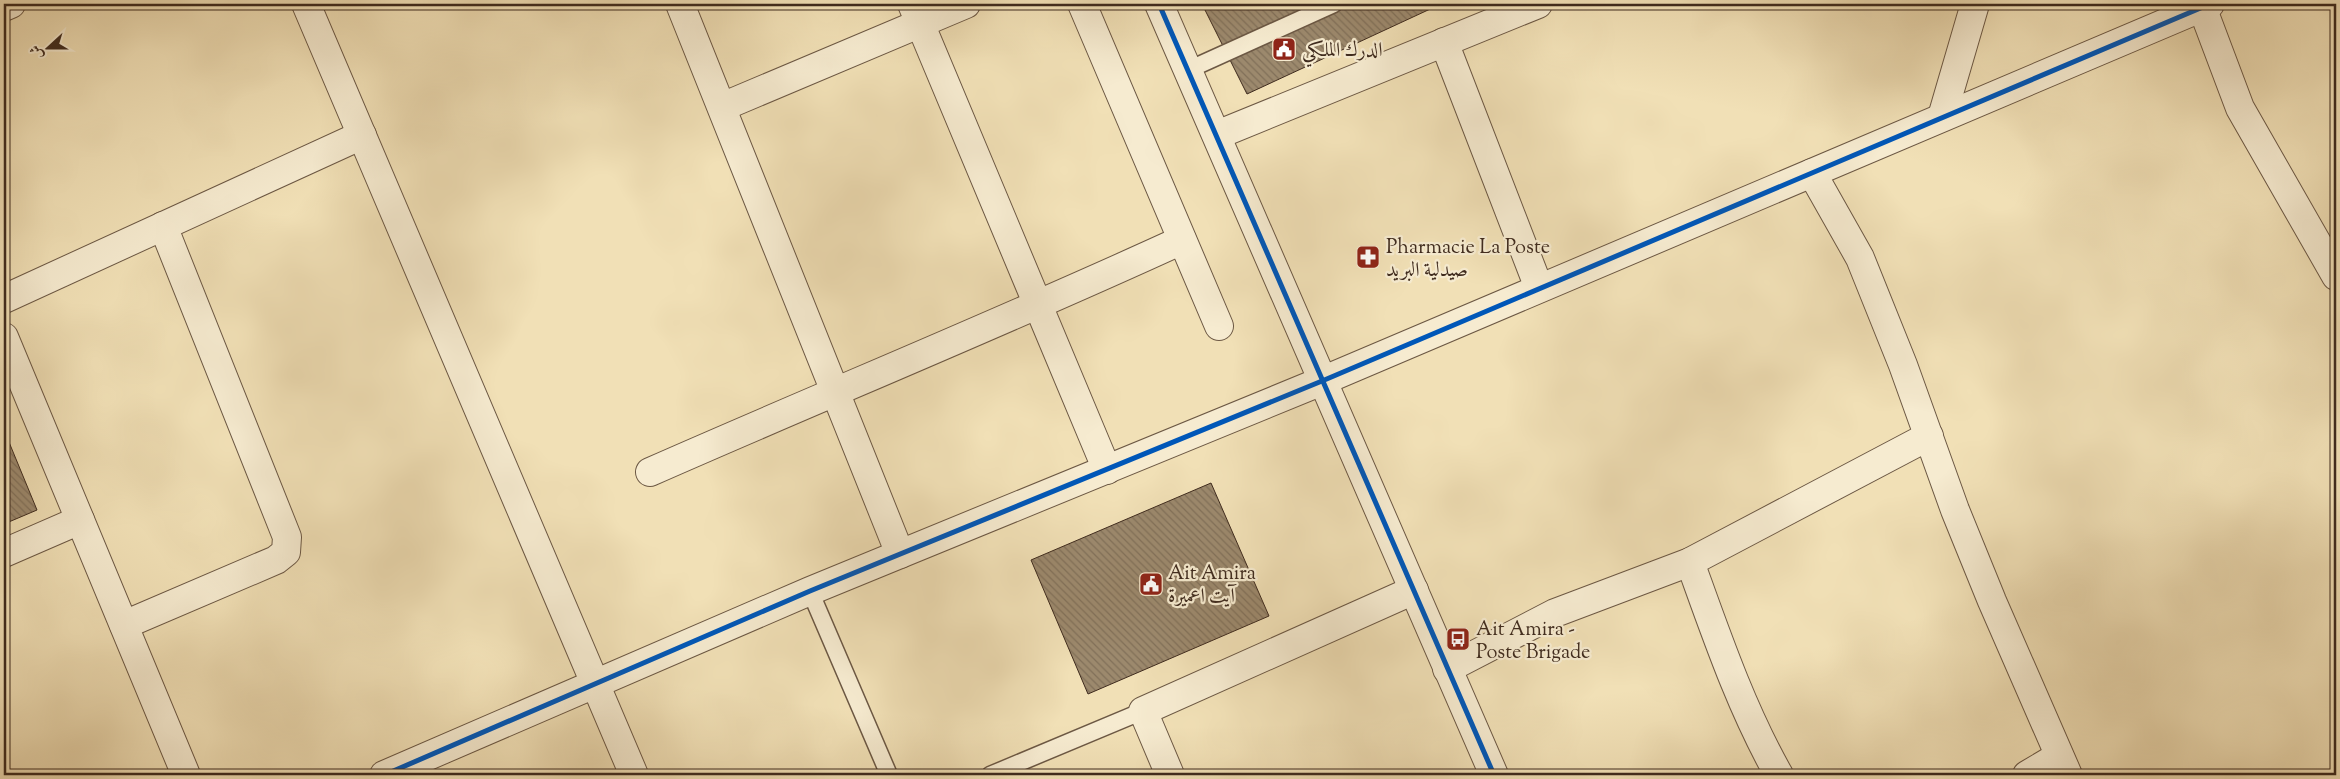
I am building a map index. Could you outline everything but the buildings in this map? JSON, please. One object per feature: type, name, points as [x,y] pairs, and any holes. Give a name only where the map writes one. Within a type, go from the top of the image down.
[{"type":"street","points":[[4,7],[11,4]]},
{"type":"street","points":[[306,4],[594,685],[634,775]]},
{"type":"street","points":[[680,4],[900,554]]},
{"type":"street","points":[[722,107],[916,14],[966,4]]},
{"type":"street","points":[[1082,4],[1219,326]]},
{"type":"street","points":[[1159,4],[1494,775]]},
{"type":"street","points":[[1217,136],[1538,4]]},
{"type":"street","points":[[1942,117],[1975,4]]},
{"type":"street","points":[[384,775],[810,591],[1322,381],[2206,5],[2226,75],[2240,108],[2336,276]]},
{"type":"street","points":[[916,14],[1107,470]]},
{"type":"street","points":[[1444,42],[1539,288]]},
{"type":"street","points":[[4,299],[362,135]]},
{"type":"street","points":[[1812,173],[1860,258],[1929,436],[1955,510],[1992,601],[2064,766],[2027,775]]},
{"type":"street","points":[[124,625],[276,560],[286,552],[286,537],[163,226]]},
{"type":"street","points":[[650,472],[835,391],[1038,306],[1182,240]]},
{"type":"street","points":[[4,337],[186,775]]},
{"type":"street","points":[[1447,669],[1555,613],[1690,562],[1929,436]]},
{"type":"street","points":[[4,553],[80,520]]},
{"type":"street","points":[[1690,562],[1717,636],[1763,747],[1779,775]]},
{"type":"street","points":[[1170,775],[1143,711],[1414,590]]},
{"type":"lane","points":[[1188,70],[1334,4]]},
{"type":"lane","points":[[810,591],[889,775]]},
{"type":"lane","points":[[990,775],[1143,711]]},
{"type":"cycle path","points":[[1159,4],[1494,775]]},
{"type":"cycle path","points":[[384,775],[810,591],[1322,381],[2210,4]]},
{"type":"place","name":"الدرك الملكي","points":[[1284,49]]},
{"type":"place","name":"Pharmacie La Poste صيدلية البريد","points":[[1368,257]]},
{"type":"place","name":"Ait Amira آيت اعميرة","points":[[1151,584]]},
{"type":"place","name":"Ait Amira - Poste Brigade","points":[[1458,639]]}]
